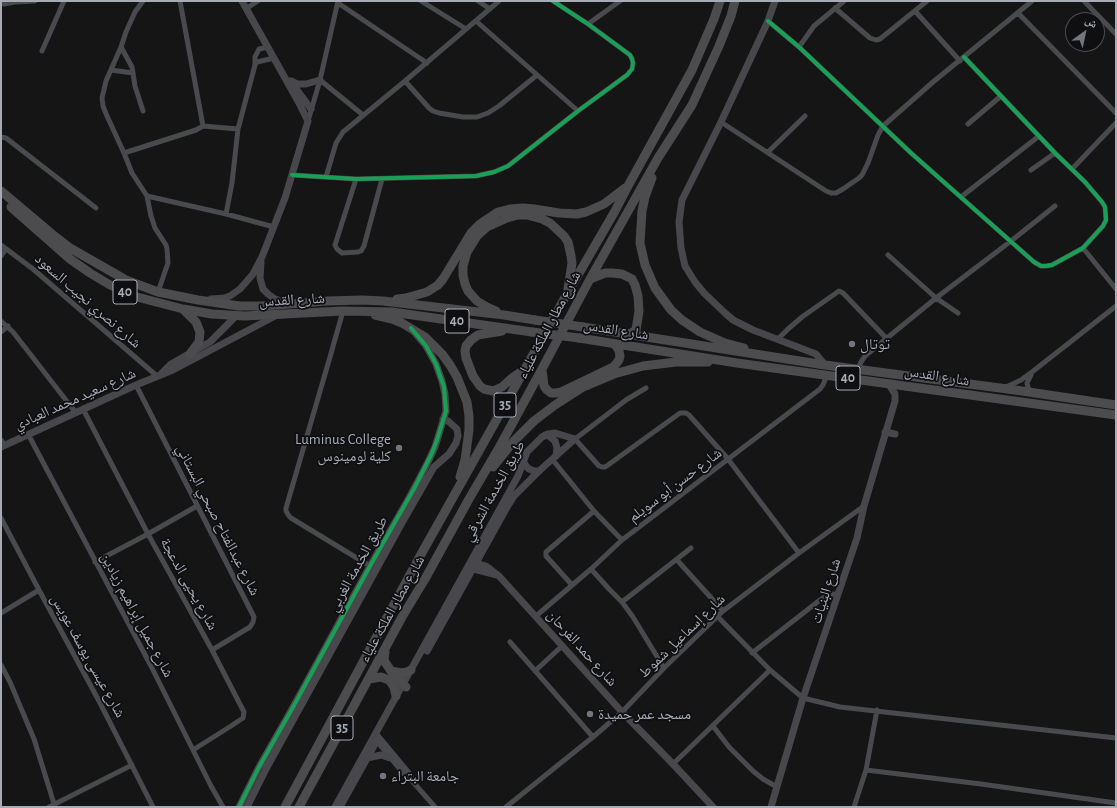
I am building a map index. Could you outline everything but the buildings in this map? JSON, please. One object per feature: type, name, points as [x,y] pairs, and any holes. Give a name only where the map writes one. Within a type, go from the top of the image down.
[{"type":"highway","name":"شارع مطار الملكة علياء","points":[[285,807],[456,490],[615,211],[692,70],[714,19],[720,1]]},
{"type":"highway","name":"شارع مطار الملكة علياء","points":[[299,807],[469,499],[500,446],[590,279],[658,158],[692,104],[719,46],[731,16],[735,1]]},
{"type":"highway","points":[[658,158],[642,211],[640,243],[645,265],[655,288],[682,320],[700,332],[725,343],[772,357]]},
{"type":"highway","points":[[1,183],[65,238],[70,248]]},
{"type":"highway","points":[[383,301],[422,294],[438,285],[471,233],[480,224],[498,212],[523,208],[567,214],[586,212],[604,204],[628,186]]},
{"type":"highway","name":"شارع القدس","points":[[1,191],[70,248],[126,280],[158,292],[239,306],[262,306],[348,300],[383,301],[504,315],[772,357],[888,383],[1116,415]]},
{"type":"highway","name":"شارع القدس","points":[[1,198],[70,259],[90,273],[110,285],[137,297],[183,310],[236,316],[343,311],[392,312],[726,360],[826,370],[858,369],[1116,405]]},
{"type":"highway","points":[[504,315],[487,308],[472,296],[465,284],[463,266],[467,252],[477,236],[487,227],[507,218],[518,215],[538,217],[550,223],[564,236],[568,242],[572,256],[567,294]]},
{"type":"highway","points":[[110,285],[108,281],[109,277],[115,273]]},
{"type":"highway","points":[[590,279],[605,273],[622,274],[632,279],[638,296],[639,311],[636,330],[628,334]]},
{"type":"highway","points":[[236,316],[239,306]]},
{"type":"highway","points":[[183,310],[196,322],[200,332],[198,342],[190,354]]},
{"type":"highway","points":[[359,311],[392,319],[425,337],[442,354],[457,377],[467,402],[469,436],[465,460],[456,490]]},
{"type":"highway","points":[[505,328],[501,332],[478,335],[466,346],[466,358],[473,376],[484,389],[493,391],[502,387],[525,369]]},
{"type":"highway","points":[[542,369],[544,386],[547,390],[551,393],[561,392],[613,367],[619,360],[620,356],[619,351],[614,344]]},
{"type":"highway","points":[[469,499],[513,442],[534,421],[583,387],[614,374],[643,366],[676,362],[726,360]]},
{"type":"highway","points":[[386,649],[384,659],[386,666],[405,686]]},
{"type":"highway","points":[[391,671],[401,674],[411,670]]},
{"type":"highway","points":[[369,680],[381,677],[389,680],[394,687],[396,696]]},
{"type":"street","points":[[4,4],[35,1]]},
{"type":"street","points":[[42,51],[64,1]]},
{"type":"street","points":[[143,1],[126,32],[106,81],[102,98],[103,106],[132,173],[147,196],[155,228],[166,245],[168,263],[158,292]]},
{"type":"street","points":[[180,1],[203,126]]},
{"type":"street","points":[[242,1],[283,73],[308,121]]},
{"type":"street","points":[[247,8],[258,1]]},
{"type":"street","points":[[421,1],[466,29]]},
{"type":"street","points":[[478,1],[490,8]]},
{"type":"street","points":[[326,177],[334,148],[343,132],[499,1]]},
{"type":"street","points":[[292,175],[356,179],[476,176],[508,166],[627,75],[632,69],[633,63],[630,55],[588,24],[553,1]]},
{"type":"street","points":[[588,24],[620,1]]},
{"type":"street","points":[[775,1],[768,21],[721,122],[682,200],[679,222],[681,248],[685,266],[695,282],[716,306],[734,320],[753,330],[816,354],[826,370]]},
{"type":"street","points":[[799,46],[814,26],[844,1]]},
{"type":"street","points":[[835,8],[870,38],[876,40],[880,39],[927,1]]},
{"type":"street","points":[[721,122],[826,191],[836,193],[862,175],[883,126],[933,82],[1032,1]]},
{"type":"street","points":[[1084,1],[1116,34]]},
{"type":"street","points":[[198,300],[224,298],[237,292],[248,281],[262,257],[292,175],[320,80],[338,2],[427,63]]},
{"type":"street","points":[[768,21],[799,46],[911,153],[1034,262],[1041,266],[1052,265],[1083,248],[1104,226],[1106,213],[1102,202],[1085,182],[1001,96],[915,11]]},
{"type":"street","points":[[1018,13],[1116,113]]},
{"type":"street","points":[[476,21],[578,111]]},
{"type":"street","points":[[226,214],[232,183],[238,129],[255,65],[255,57],[259,49],[268,46]]},
{"type":"street","points":[[121,47],[132,67],[135,86],[143,111]]},
{"type":"street","points":[[255,65],[257,62],[274,58]]},
{"type":"street","points":[[111,70],[133,73]]},
{"type":"street","points":[[283,73],[290,80],[311,109]]},
{"type":"street","points":[[405,81],[433,111],[463,117],[488,114],[500,106],[537,75]]},
{"type":"street","points":[[290,80],[297,84],[306,84],[320,80]]},
{"type":"street","points":[[320,80],[363,114]]},
{"type":"street","points":[[968,124],[1001,96]]},
{"type":"street","points":[[768,152],[805,116]]},
{"type":"street","points":[[1072,169],[1116,123]]},
{"type":"street","points":[[124,153],[203,126],[238,129]]},
{"type":"street","points":[[961,197],[1039,136]]},
{"type":"street","points":[[1,137],[6,138],[96,208]]},
{"type":"street","points":[[1031,170],[1055,153]]},
{"type":"street","points":[[356,179],[335,245],[336,249],[342,253],[358,252],[361,251],[364,246],[382,179]]},
{"type":"street","points":[[147,196],[226,214],[274,227]]},
{"type":"street","points":[[858,369],[865,356],[936,298],[1055,206]]},
{"type":"street","name":"شارع نصري نجيب السعود","points":[[1,246],[33,269],[159,376]]},
{"type":"street","points":[[1083,248],[1116,289]]},
{"type":"street","points":[[1,256],[6,249]]},
{"type":"street","points":[[888,255],[936,298],[958,313]]},
{"type":"street","points":[[262,257],[260,278],[263,289],[275,299],[295,304]]},
{"type":"street","points":[[778,339],[788,329],[839,291],[843,293],[887,339]]},
{"type":"street","points":[[1002,388],[1021,380],[1116,306]]},
{"type":"street","points":[[343,311],[286,510],[291,518],[370,566]]},
{"type":"street","name":"شارع سعيد محمد العبادي","points":[[2,444],[159,376],[278,315]]},
{"type":"street","name":"شارع سعيد محمد العبادي","points":[[159,376],[171,364],[210,342],[236,316]]},
{"type":"street","name":"شارع يحيى الدعجة","points":[[1,320],[8,326],[79,411],[212,650],[244,712],[243,718],[193,750]]},
{"type":"street","points":[[1,332],[8,326]]},
{"type":"street","name":"طريق الخدمة الغربي","points":[[247,807],[376,568],[410,502],[440,433],[446,411],[444,388],[440,374],[426,346],[411,328]]},
{"type":"street","name":"شارع حسن أبو سويلم","points":[[536,616],[591,569],[622,540],[820,389],[823,385],[826,370]]},
{"type":"street","points":[[1032,372],[1027,383],[1028,388],[1033,393]]},
{"type":"street","name":"شارع البنيات","points":[[771,807],[803,698],[857,538],[864,506],[895,397],[895,394],[888,383]]},
{"type":"street","name":"شارع عبدالفتاح صبحي البستاني","points":[[136,385],[254,617],[250,627],[212,650]]},
{"type":"street","points":[[646,388],[626,400],[575,439],[599,466],[605,467],[683,412],[689,415],[728,459],[799,553]]},
{"type":"street","name":"طريق الخدمة الغربي","points":[[239,807],[259,767],[370,566],[434,467],[449,454],[457,440],[457,429],[448,421],[443,419]]},
{"type":"street","points":[[885,432],[894,434]]},
{"type":"street","name":"طريق الخدمة الشرقي","points":[[334,807],[376,737],[472,567],[522,469],[525,457],[530,449],[540,439],[548,434],[555,433],[575,439]]},
{"type":"street","name":"شارع جميل إبراهيم زيادين","points":[[28,434],[151,666],[223,807]]},
{"type":"street","points":[[545,435],[552,438],[557,444],[557,452],[554,458],[594,511],[622,540]]},
{"type":"street","name":"طريق الخدمة الشرقي","points":[[340,807],[368,758],[376,737],[396,696],[405,686],[411,670],[510,503],[519,491],[539,471],[575,439]]},
{"type":"street","points":[[524,461],[529,469],[539,471]]},
{"type":"street","points":[[95,562],[197,506]]},
{"type":"street","name":"شارع إسماعيل شموط","points":[[506,807],[622,712],[717,616],[799,553],[864,506]]},
{"type":"street","points":[[572,585],[546,556],[546,552],[594,511]]},
{"type":"street","name":"شارع عيسى يوسف عويس","points":[[1,518],[99,701],[153,807]]},
{"type":"street","points":[[622,602],[691,548]]},
{"type":"street","points":[[677,560],[723,611]]},
{"type":"street","name":"شارع حمد الفرحان","points":[[472,567],[499,576],[622,712],[713,807]]},
{"type":"street","points":[[591,569],[622,602],[633,617],[664,668]]},
{"type":"street","points":[[1,613],[39,590]]},
{"type":"street","points":[[752,653],[820,600],[830,594],[838,594]]},
{"type":"street","points":[[717,616],[752,653],[803,698],[840,707],[1116,738]]},
{"type":"street","points":[[510,642],[593,737]]},
{"type":"street","points":[[536,671],[562,646]]},
{"type":"street","points":[[1,665],[10,682],[34,739],[53,806],[132,765]]},
{"type":"street","points":[[673,764],[770,670]]},
{"type":"street","points":[[854,807],[866,770],[877,710]]},
{"type":"street","points":[[713,726],[729,746],[753,771],[777,787]]},
{"type":"street","points":[[376,737],[390,758],[435,807]]},
{"type":"street","points":[[376,737],[411,775],[413,782]]},
{"type":"street","points":[[368,758],[380,756],[390,758]]},
{"type":"street","points":[[866,770],[1116,803]]},
{"type":"cycle path","points":[[292,175],[356,179],[476,176],[494,172],[508,166],[627,75],[632,69],[633,63],[630,55],[588,24],[553,1]]},
{"type":"cycle path","points":[[768,21],[799,47],[911,153],[1034,262],[1041,266],[1052,265],[1083,248],[1103,226],[1106,220],[1105,207],[1085,182],[1055,153],[964,57]]},
{"type":"cycle path","points":[[239,807],[259,767],[415,487],[437,440],[446,411],[444,387],[436,364],[426,346],[411,328]]},
{"type":"place","name":"توتال","points":[[852,344]]},
{"type":"place","name":"Luminus College كلية لومينوس","points":[[399,448]]},
{"type":"place","name":"مسجد عمر حميدة","points":[[590,714]]},
{"type":"place","name":"جامعة البتراء","points":[[383,776]]}]
